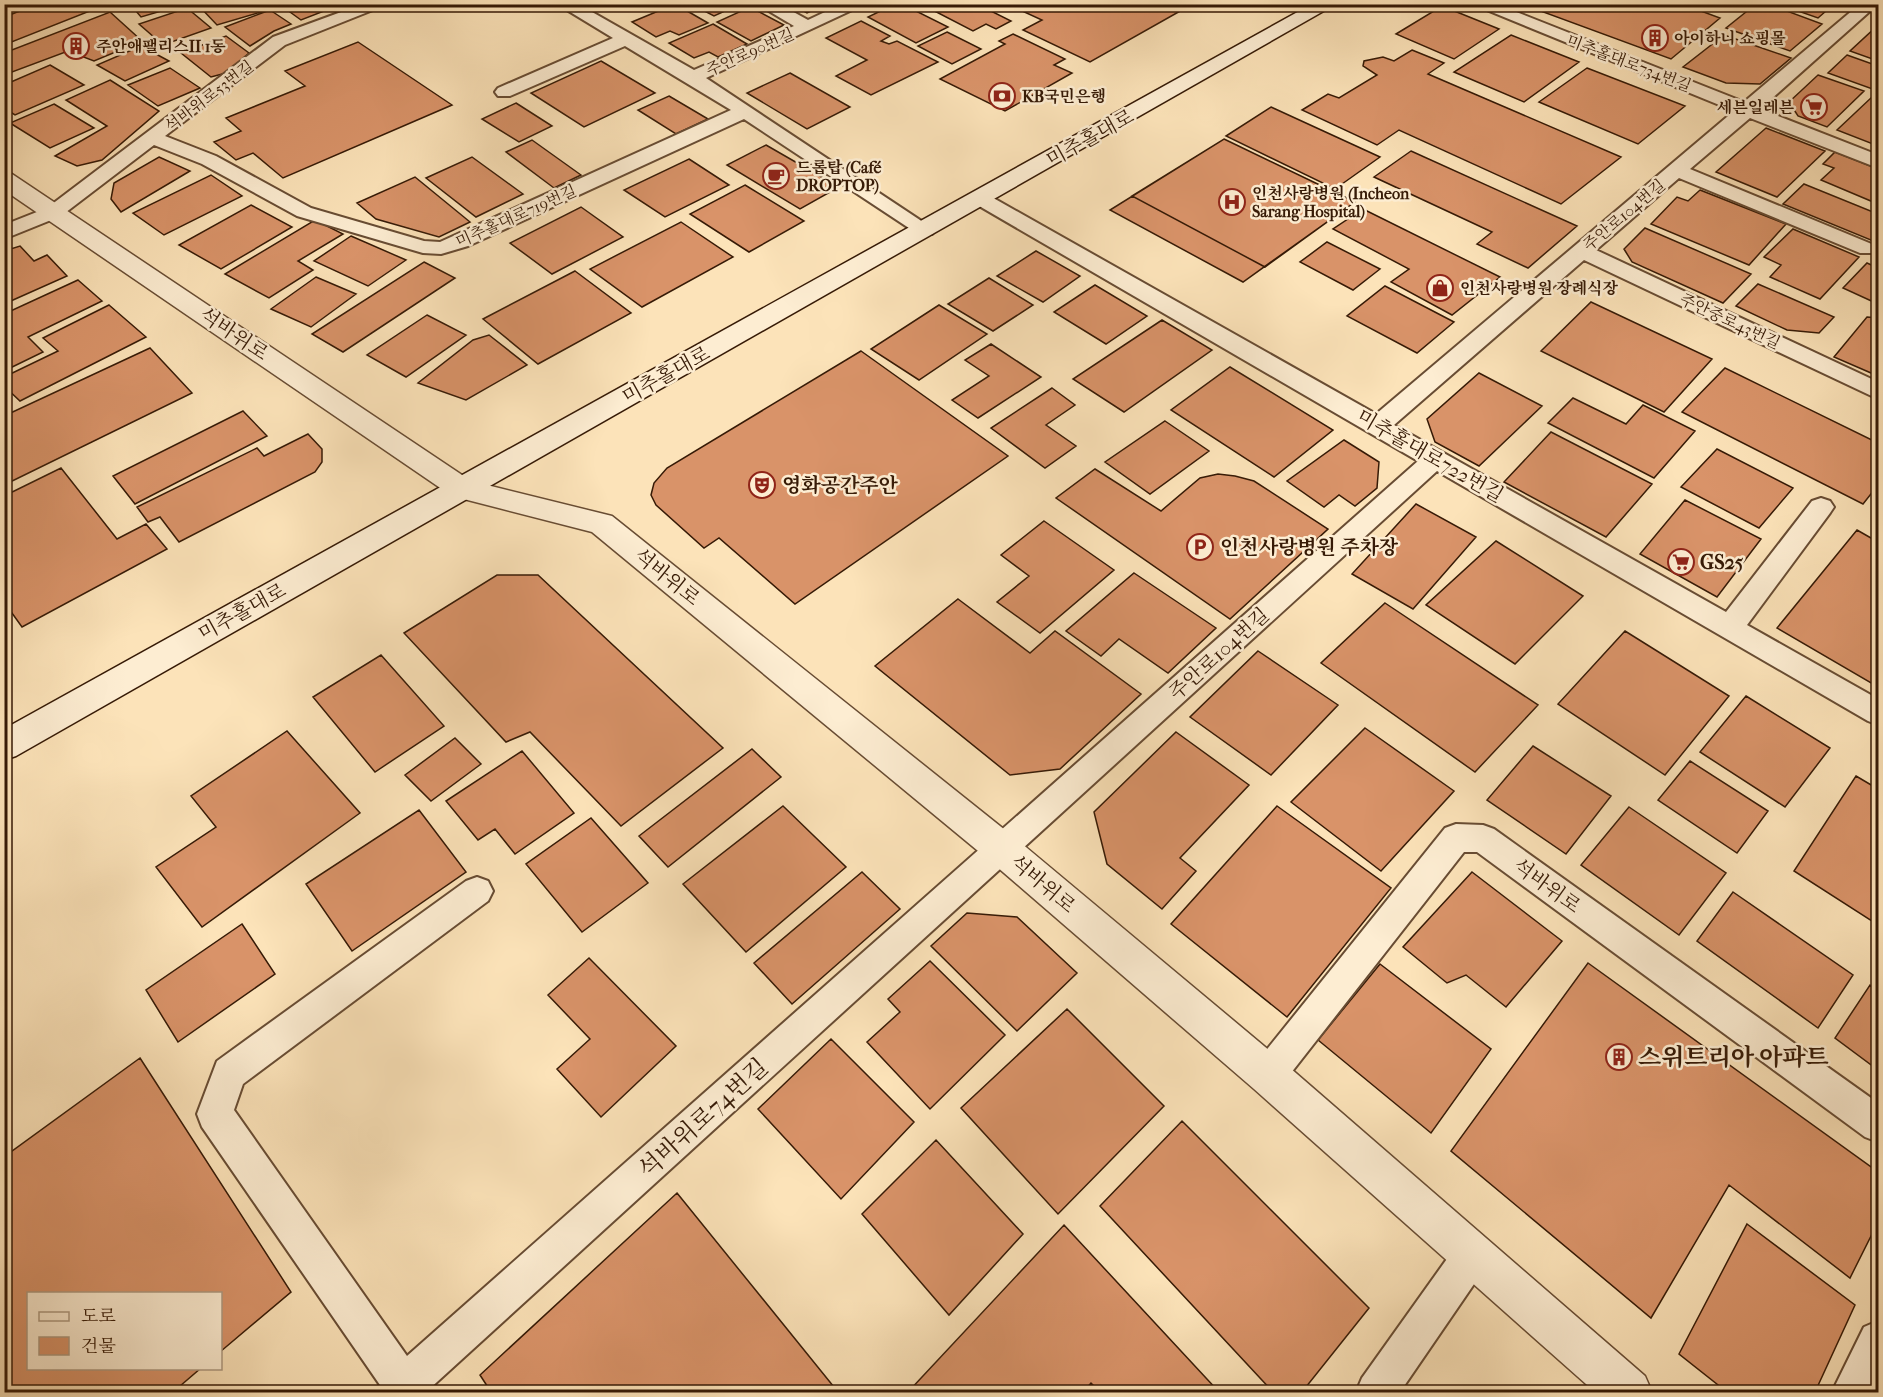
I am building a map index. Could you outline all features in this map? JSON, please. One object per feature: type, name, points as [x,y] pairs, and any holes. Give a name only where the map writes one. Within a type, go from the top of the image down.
[{"type":"street","name":"미추홀대로","points":[[4,746],[1327,4]]},
{"type":"street","name":"석바위로","points":[[4,179],[462,489],[602,524],[1002,849],[1268,1075],[1629,1392]]},
{"type":"lane","points":[[565,4],[693,77],[925,230]]},
{"type":"lane","name":"주안로90번길","points":[[765,4],[807,26]]},
{"type":"lane","name":"주안로90번길","points":[[693,77],[857,4]]},
{"type":"lane","name":"미추홀대로734번길","points":[[1480,4],[1878,162]]},
{"type":"lane","name":"주안로104번길","points":[[1377,426],[1871,4]]},
{"type":"lane","name":"석바위로53번길","points":[[4,233],[54,212],[279,41],[378,5]]},
{"type":"lane","points":[[504,92],[626,39]]},
{"type":"lane","name":"미추홀대로719번길","points":[[152,138],[209,160],[304,212],[423,247],[441,248],[461,242],[743,112]]},
{"type":"lane","points":[[1677,170],[1866,249]]},
{"type":"lane","name":"미추홀대로722번길","points":[[981,199],[1878,713]]},
{"type":"lane","name":"주안중로43번길","points":[[1581,251],[1878,391]]},
{"type":"lane","name":"주안로104번길","points":[[1002,849],[1435,459]]},
{"type":"lane","points":[[1730,628],[1821,507]]},
{"type":"lane","name":"석바위로","points":[[1268,1075],[1456,838],[1483,839],[1878,1124]]},
{"type":"lane","name":"석바위로74번길","points":[[477,891],[229,1073],[215,1114],[401,1389],[1002,849]]},
{"type":"lane","points":[[1376,1392],[1472,1255]]},
{"type":"lane","points":[[1852,1392],[1878,1341]]},
{"type":"building","points":[[37,4],[105,5],[4,45],[4,13],[7,16]]},
{"type":"building","points":[[130,4],[182,4],[182,5],[141,17]]},
{"type":"building","points":[[204,4],[253,4],[261,12],[217,25],[199,6]]},
{"type":"building","points":[[279,4],[342,4],[301,20]]},
{"type":"building","points":[[675,4],[708,23],[679,35],[670,31],[656,37],[632,22]]},
{"type":"building","points":[[691,4],[729,4],[734,7],[714,16]]},
{"type":"building","points":[[791,4],[826,4],[807,13]]},
{"type":"building","points":[[895,4],[902,4],[948,27],[916,43],[868,17]]},
{"type":"building","points":[[921,4],[977,4],[1011,21],[996,29],[986,24],[973,31]]},
{"type":"building","points":[[1007,4],[1169,4],[1182,10],[1090,62],[1023,30],[1042,20]]},
{"type":"building","name":"아이하니 쇼핑몰","points":[[1529,4],[1682,4],[1720,18],[1671,59],[1527,6]]},
{"type":"building","points":[[1756,4],[1768,4],[1822,24],[1790,51],[1726,28]]},
{"type":"building","points":[[1778,4],[1834,4],[1818,18]]},
{"type":"building","points":[[1442,6],[1499,29],[1454,59],[1396,34]]},
{"type":"building","points":[[750,7],[784,25],[751,41],[717,22]]},
{"type":"building","points":[[187,8],[211,28],[163,45],[139,24]]},
{"type":"building","points":[[270,10],[291,24],[274,31],[250,46],[225,27]]},
{"type":"building","name":"주안애팰리스II 1동","points":[[110,12],[142,41],[94,61],[68,51],[4,75],[4,53]]},
{"type":"building","points":[[861,21],[890,36],[881,41],[889,44],[897,41],[938,62],[871,95],[836,76],[867,60],[826,38]]},
{"type":"building","points":[[713,24],[747,44],[718,57],[709,52],[694,58],[669,43]]},
{"type":"building","points":[[1876,27],[1878,28],[1878,61],[1850,51]]},
{"type":"building","points":[[947,32],[981,49],[952,64],[918,46]]},
{"type":"building","points":[[1013,34],[1065,59],[1054,65],[1072,73],[1005,111],[940,79],[1005,44],[999,41]]},
{"type":"building","points":[[1511,35],[1579,62],[1524,102],[1454,72]]},
{"type":"building","points":[[1724,35],[1791,58],[1760,84],[1726,83],[1683,67]]},
{"type":"building","points":[[226,36],[249,53],[226,73],[211,77],[181,53]]},
{"type":"building","points":[[358,42],[452,105],[283,178],[253,153],[236,160],[214,142],[241,131],[226,118],[305,86],[285,71]]},
{"type":"building","points":[[141,46],[169,61],[125,81],[97,65]]},
{"type":"building","points":[[1412,50],[1444,63],[1428,74],[1621,157],[1561,204],[1399,130],[1377,145],[1302,110],[1328,94],[1339,98],[1377,75],[1363,66],[1364,61],[1383,57],[1394,61]]},
{"type":"building","points":[[1847,55],[1878,66],[1878,91],[1828,73]]},
{"type":"building","points":[[601,61],[655,93],[584,127],[531,93]]},
{"type":"building","points":[[50,65],[84,85],[15,115],[4,108],[4,85]]},
{"type":"building","points":[[170,68],[200,88],[158,106],[128,85]]},
{"type":"building","points":[[1587,68],[1685,106],[1638,144],[1539,102]]},
{"type":"building","points":[[790,73],[850,107],[807,129],[747,93]]},
{"type":"building","points":[[1818,75],[1864,91],[1827,127],[1798,116],[1789,102]]},
{"type":"building","points":[[110,80],[159,111],[102,160],[77,166],[55,156],[107,126],[66,100]]},
{"type":"building","points":[[669,96],[708,119],[676,134],[638,110]]},
{"type":"building","points":[[1873,96],[1878,98],[1878,146],[1837,130]]},
{"type":"building","points":[[516,103],[552,126],[519,142],[482,119]]},
{"type":"building","points":[[54,104],[94,128],[50,148],[10,123]]},
{"type":"building","points":[[1271,107],[1380,157],[1335,189],[1226,136]]},
{"type":"building","points":[[1766,128],[1825,151],[1777,197],[1716,172]]},
{"type":"building","points":[[1224,139],[1355,202],[1243,282],[1110,210]]},
{"type":"building","points":[[1224,139],[1355,202],[1265,267],[1132,196]]},
{"type":"building","points":[[532,140],[581,175],[554,188],[506,152]]},
{"type":"building","points":[[766,145],[839,187],[800,209],[727,165]]},
{"type":"building","points":[[1411,151],[1577,226],[1528,268],[1477,244],[1492,232],[1374,177]]},
{"type":"building","points":[[1835,152],[1878,169],[1878,204],[1821,180],[1834,168],[1823,164]]},
{"type":"building","points":[[159,157],[190,171],[121,212],[111,199],[114,183]]},
{"type":"building","points":[[472,157],[523,194],[476,217],[426,178]]},
{"type":"building","points":[[689,159],[729,185],[665,217],[624,190]]},
{"type":"building","points":[[211,175],[242,196],[164,235],[133,213]]},
{"type":"building","points":[[415,177],[470,222],[439,237],[376,219],[357,203]]},
{"type":"building","points":[[1804,184],[1878,214],[1878,243],[1783,204]]},
{"type":"building","points":[[745,185],[804,221],[749,252],[690,214]]},
{"type":"building","points":[[1700,190],[1786,224],[1749,265],[1651,224],[1677,197],[1688,201]]},
{"type":"building","points":[[251,205],[292,227],[221,269],[179,245]]},
{"type":"building","points":[[581,207],[623,237],[552,274],[510,243]]},
{"type":"building","points":[[1363,209],[1500,277],[1452,315],[1391,282],[1409,269],[1333,229]]},
{"type":"building","points":[[315,220],[343,234],[298,261],[313,270],[269,298],[225,274]]},
{"type":"building","points":[[681,222],[733,257],[642,307],[590,269]]},
{"type":"building","points":[[1645,228],[1751,274],[1723,303],[1632,262],[1624,249]]},
{"type":"building","points":[[1793,229],[1859,257],[1820,299],[1770,277],[1781,265],[1764,257]]},
{"type":"building","points":[[351,236],[406,260],[368,286],[314,261]]},
{"type":"building","points":[[1327,242],[1380,269],[1353,290],[1300,262]]},
{"type":"building","points":[[20,246],[34,261],[47,255],[67,276],[4,304],[4,251]]},
{"type":"building","points":[[1036,251],[1080,276],[1043,302],[997,276]]},
{"type":"building","points":[[424,262],[455,278],[343,352],[312,334]]},
{"type":"building","points":[[1867,263],[1878,268],[1878,304],[1843,288]]},
{"type":"building","points":[[575,271],[631,313],[538,364],[483,319]]},
{"type":"building","points":[[316,277],[356,294],[311,327],[271,309]]},
{"type":"building","points":[[989,278],[1033,305],[993,331],[948,304]]},
{"type":"building","points":[[78,280],[102,301],[28,337],[43,352],[4,371],[4,314]]},
{"type":"building","points":[[1758,284],[1834,317],[1819,333],[1787,330],[1736,306]]},
{"type":"building","points":[[1095,285],[1147,316],[1106,344],[1054,312]]},
{"type":"building","points":[[1385,286],[1454,322],[1417,353],[1347,316]]},
{"type":"building","points":[[1591,302],[1712,359],[1664,412],[1541,351]]},
{"type":"building","points":[[109,305],[146,337],[20,401],[4,386],[4,377],[58,351],[43,338]]},
{"type":"building","points":[[939,305],[987,334],[919,380],[871,349]]},
{"type":"building","points":[[427,315],[466,335],[406,377],[367,355]]},
{"type":"building","points":[[1867,317],[1878,318],[1878,376],[1834,357]]},
{"type":"building","points":[[1162,320],[1212,350],[1124,412],[1073,379]]},
{"type":"building","points":[[489,335],[527,365],[466,400],[418,383],[473,340]]},
{"type":"building","points":[[991,344],[1041,377],[978,418],[952,400],[989,376],[965,360]]},
{"type":"building","points":[[150,348],[192,393],[4,485],[4,416]]},
{"type":"building","points":[[861,351],[1008,456],[795,604],[719,538],[704,548],[656,505],[651,495],[654,483],[667,468]]},
{"type":"building","points":[[1230,367],[1333,430],[1274,477],[1171,410]]},
{"type":"building","points":[[1725,368],[1878,443],[1878,485],[1863,504],[1682,412]]},
{"type":"building","points":[[1479,373],[1542,406],[1479,466],[1435,442],[1427,419]]},
{"type":"building","points":[[1052,388],[1075,405],[1046,425],[1076,446],[1045,468],[991,428]]},
{"type":"building","points":[[1573,398],[1626,424],[1643,405],[1695,431],[1654,478],[1548,423]]},
{"type":"building","points":[[243,411],[267,436],[135,504],[113,476]]},
{"type":"building","points":[[1165,421],[1209,451],[1150,494],[1105,462]]},
{"type":"building","points":[[1551,432],[1652,484],[1606,537],[1504,482]]},
{"type":"building","points":[[308,434],[322,449],[322,462],[315,472],[179,542],[160,517],[148,522],[137,507],[257,448],[264,456]]},
{"type":"building","points":[[1344,440],[1379,462],[1377,488],[1355,506],[1339,495],[1324,507],[1287,481]]},
{"type":"building","points":[[1717,449],[1793,488],[1759,528],[1681,487]]},
{"type":"building","points":[[61,468],[117,539],[146,524],[167,549],[22,627],[4,602],[4,496]]},
{"type":"building","points":[[1095,469],[1161,511],[1200,478],[1218,474],[1235,476],[1254,481],[1328,529],[1230,619],[1056,498]]},
{"type":"building","points":[[1685,500],[1761,539],[1717,597],[1640,554]]},
{"type":"building","points":[[1416,504],[1476,537],[1413,609],[1352,574]]},
{"type":"building","points":[[1044,521],[1114,570],[1040,633],[997,602],[1029,576],[1001,555]]},
{"type":"building","points":[[1857,530],[1878,542],[1878,687],[1777,628]]},
{"type":"building","points":[[1496,541],[1583,596],[1515,664],[1426,605]]},
{"type":"building","points":[[1134,573],[1216,628],[1168,673],[1119,639],[1101,656],[1066,631]]},
{"type":"building","points":[[497,575],[538,575],[723,748],[621,826],[530,732],[506,742],[404,633]]},
{"type":"building","points":[[958,599],[1030,653],[1055,631],[1141,694],[1060,769],[1010,775],[875,666]]},
{"type":"building","points":[[1385,603],[1538,705],[1475,772],[1321,663]]},
{"type":"building","points":[[1625,631],[1729,696],[1665,775],[1558,704]]},
{"type":"building","points":[[1258,651],[1338,705],[1271,775],[1190,717]]},
{"type":"building","points":[[381,655],[444,726],[375,772],[313,697]]},
{"type":"building","points":[[1746,696],[1830,748],[1785,807],[1700,752]]},
{"type":"building","points":[[1365,728],[1454,791],[1381,871],[1291,802]]},
{"type":"building","points":[[287,731],[360,813],[202,927],[156,867],[216,827],[191,796]]},
{"type":"building","points":[[1176,732],[1249,785],[1180,858],[1196,871],[1162,909],[1107,864],[1094,812]]},
{"type":"building","points":[[455,738],[481,764],[431,801],[405,775]]},
{"type":"building","points":[[1533,746],[1611,796],[1566,854],[1487,800]]},
{"type":"building","points":[[752,749],[781,777],[668,867],[639,836]]},
{"type":"building","points":[[522,751],[574,813],[515,854],[495,829],[478,840],[446,801]]},
{"type":"building","points":[[1690,761],[1768,811],[1737,853],[1658,800]]},
{"type":"building","points":[[1856,776],[1878,789],[1878,925],[1794,871]]},
{"type":"building","points":[[783,806],[846,867],[746,952],[683,884]]},
{"type":"building","points":[[1277,806],[1391,888],[1287,1017],[1171,924]]},
{"type":"building","points":[[1629,807],[1726,873],[1679,935],[1581,865]]},
{"type":"building","points":[[419,810],[466,872],[352,951],[306,884]]},
{"type":"building","points":[[591,818],[648,883],[582,932],[526,864]]},
{"type":"building","points":[[862,872],[900,909],[792,1004],[754,963]]},
{"type":"building","points":[[1472,872],[1562,941],[1506,1007],[1466,975],[1447,983],[1403,947]]},
{"type":"building","points":[[1733,892],[1853,975],[1818,1028],[1697,941]]},
{"type":"building","points":[[967,913],[1017,917],[1077,973],[1017,1031],[931,946]]},
{"type":"building","points":[[242,924],[275,974],[178,1042],[146,990]]},
{"type":"building","points":[[589,958],[676,1046],[601,1117],[557,1069],[590,1039],[548,995]]},
{"type":"building","points":[[930,961],[1005,1035],[930,1109],[867,1042],[900,1012],[888,999]]},
{"type":"building","name":"스위트리아 아파트","points":[[1588,963],[1878,1172],[1878,1222],[1850,1278],[1729,1185],[1651,1318],[1451,1151]]},
{"type":"building","points":[[1380,964],[1491,1049],[1431,1133],[1318,1040]]},
{"type":"building","points":[[1870,985],[1878,991],[1878,1070],[1835,1038]]},
{"type":"building","points":[[1067,1009],[1164,1106],[1058,1214],[961,1108]]},
{"type":"building","points":[[831,1039],[914,1122],[841,1199],[758,1109]]},
{"type":"building","points":[[140,1058],[291,1292],[222,1350],[222,1292],[27,1292],[27,1370],[199,1370],[173,1392],[4,1392],[4,1157]]},
{"type":"building","points":[[1182,1121],[1369,1308],[1302,1392],[1273,1392],[1100,1206]]},
{"type":"building","points":[[936,1140],[1023,1234],[949,1315],[862,1214]]},
{"type":"building","points":[[677,1193],[838,1392],[491,1392],[480,1375]]},
{"type":"building","points":[[1747,1224],[1855,1305],[1815,1392],[1727,1392],[1679,1354]]},
{"type":"building","points":[[1064,1225],[1219,1392],[1100,1392],[1091,1383],[1083,1392],[908,1392]]},
{"type":"place","name":"아이하니 쇼핑몰","points":[[1655,38]]},
{"type":"place","name":"주안애팰리스II 1동","points":[[76,46]]},
{"type":"place","name":"KB국민은행","points":[[1002,96]]},
{"type":"place","name":"세븐일레븐","points":[[1814,107]]},
{"type":"place","name":"드롭탑 (Café DROPTOP)","points":[[776,176]]},
{"type":"place","name":"인천사랑병원 (Incheon Sarang Hospital)","points":[[1232,202]]},
{"type":"place","name":"인천사랑병원 장례식장","points":[[1440,288]]},
{"type":"place","name":"영화공간주안","points":[[762,485]]},
{"type":"place","name":"인천사랑병원 주차장","points":[[1200,547]]},
{"type":"place","name":"GS25","points":[[1681,562]]},
{"type":"place","name":"스위트리아 아파트","points":[[1619,1057]]}]
